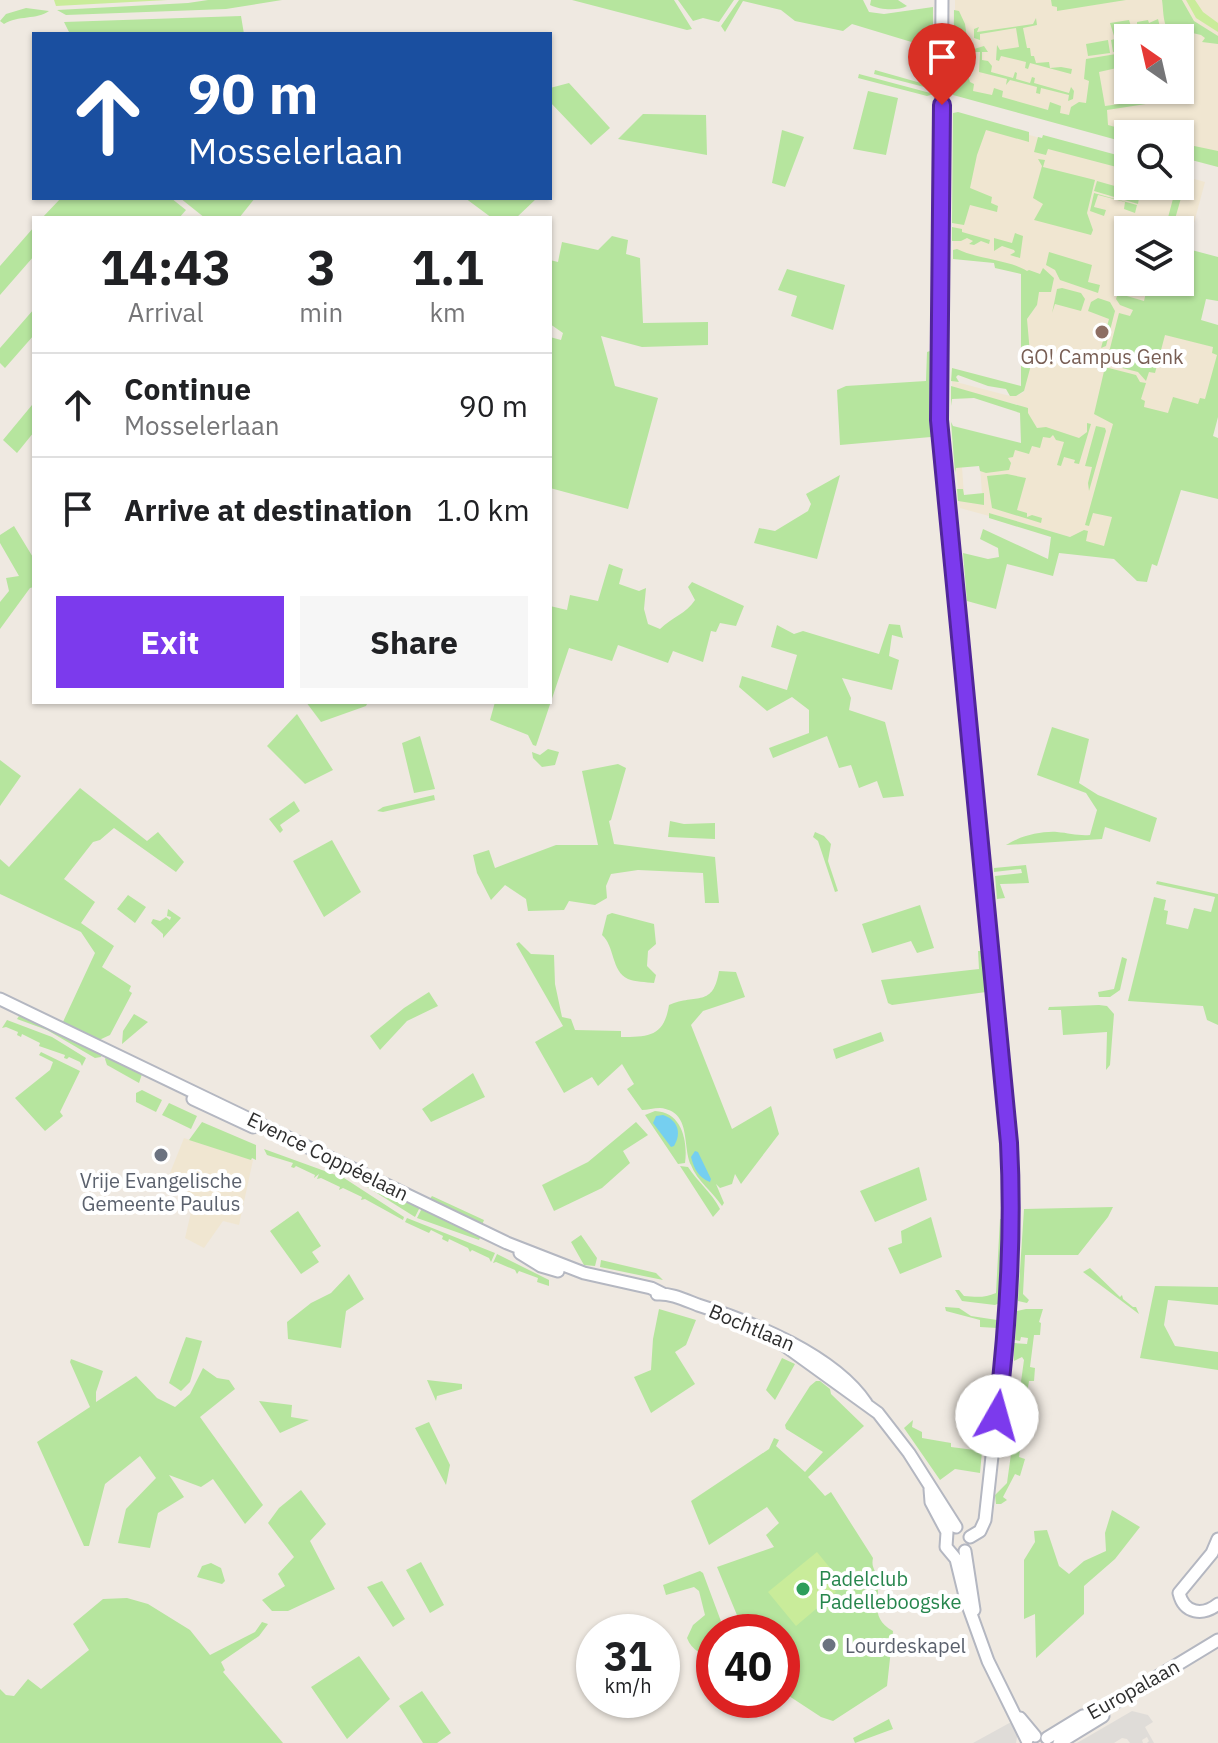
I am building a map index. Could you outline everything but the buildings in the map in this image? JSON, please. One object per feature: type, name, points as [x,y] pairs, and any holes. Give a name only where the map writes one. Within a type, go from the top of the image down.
[{"type":"street","points":[[942,0],[939,420],[1009,1143],[1012,1232],[1008,1307],[985,1513],[960,1532],[969,1548],[959,1552]]},
{"type":"street","name":"Evence Coppéelaan","points":[[0,999],[507,1243],[584,1273],[665,1294]]},
{"type":"street","name":"Bochtlaan","points":[[665,1294],[722,1312],[789,1341],[817,1358],[841,1376],[898,1437],[960,1532],[946,1547],[959,1552],[988,1661],[1017,1715],[1041,1740]]},
{"type":"street","name":"Bochtlaan","points":[[770,1335],[866,1403]]},
{"type":"street","points":[[1218,1539],[1212,1553],[1179,1593],[1183,1604],[1196,1612],[1205,1612],[1218,1604]]},
{"type":"street","name":"Europalaan","points":[[1041,1740],[1083,1716],[1096,1714],[1218,1640]]},
{"type":"street","name":"Europalaan","points":[[1041,1740],[1218,1648]]},
{"type":"shaded area","points":[[955,0],[1218,0],[1218,162],[1194,155],[1194,120],[1114,120],[1114,131],[955,91]]},
{"type":"shaded area","name":"GO! Campus Genk","points":[[954,115],[1114,157],[1114,200],[1194,200],[1194,179],[1205,182],[1194,223],[1194,216],[1114,216],[1114,296],[1178,296],[1218,345],[1218,399],[1122,495],[1107,548],[989,513],[989,516],[960,508],[956,468],[962,467],[964,495],[982,494],[980,466],[1024,446],[1022,406],[952,388],[952,381],[1010,396],[1024,392],[1027,319],[1037,305],[1024,270],[953,250]]},
{"type":"shaded area","points":[[184,1138],[253,1160],[239,1225],[223,1221],[204,1248],[185,1238],[195,1195],[166,1183]]},
{"type":"shaded area","points":[[1132,1711],[1148,1715],[1153,1722],[1145,1727],[1154,1743],[1147,1743],[1147,1737],[1142,1740],[1143,1743],[1130,1743],[1122,1738],[1114,1743],[1077,1743]]},
{"type":"shaded area","points":[[1013,1721],[1018,1731],[1016,1743],[973,1743]]},
{"type":"green space","points":[[54,0],[168,0],[56,6]]},
{"type":"green space","points":[[282,0],[226,9],[66,15],[57,10],[188,3]]},
{"type":"green space","points":[[572,0],[674,0],[692,29],[687,30]]},
{"type":"green space","points":[[678,0],[734,0],[719,22],[703,18],[693,21]]},
{"type":"green space","points":[[739,0],[863,0],[869,12],[884,14],[933,7],[933,52],[928,52],[928,47],[852,24],[843,31],[795,21],[781,10],[743,1],[725,32],[721,26]]},
{"type":"green space","points":[[871,0],[898,0],[907,6],[884,9],[870,5]]},
{"type":"green space","points":[[1051,0],[1126,0],[1057,11]]},
{"type":"green space","points":[[1162,0],[1182,0],[1194,21],[1218,36],[1218,44],[1202,42],[1205,38],[1194,33],[1194,24],[1166,24]]},
{"type":"green space","points":[[1186,0],[1195,0],[1203,12],[1218,23],[1218,32],[1196,18]]},
{"type":"green space","points":[[26,8],[49,11],[4,24],[0,21],[6,14]]},
{"type":"green space","points":[[954,10],[959,11],[965,24],[967,38],[961,39],[961,55],[967,56],[967,61],[961,61],[961,72],[967,73],[974,84],[973,91],[992,95],[994,88],[1003,91],[1002,97],[1048,110],[1050,102],[1061,106],[1060,113],[1069,115],[1071,107],[1079,102],[1086,103],[1089,81],[1084,79],[1086,59],[1114,54],[1114,69],[1099,72],[1105,106],[1146,104],[1107,110],[1108,125],[1114,127],[1114,139],[953,95]]},
{"type":"green space","points":[[241,16],[244,32],[69,32],[64,22]]},
{"type":"green space","points":[[1036,18],[1037,25],[1023,28],[1031,56],[1034,56],[1036,63],[1049,62],[1050,68],[1072,69],[1071,74],[1030,63],[1028,69],[1025,68],[1026,62],[1001,56],[999,61],[996,60],[997,45],[1000,50],[1019,47],[1016,28],[980,34],[980,40],[974,38],[974,29],[979,27],[977,32],[1033,24]]},
{"type":"green space","points":[[1158,19],[1159,24],[1137,22],[1148,20],[1149,23]]},
{"type":"green space","points":[[1129,20],[1130,24],[1114,24],[1114,36],[1110,23]]},
{"type":"green space","points":[[1108,40],[1110,53],[1088,56],[1086,44]]},
{"type":"green space","points":[[984,46],[988,52],[982,52],[982,60],[992,66],[991,72],[1013,78],[1015,72],[1016,79],[1030,83],[1032,77],[1035,78],[1034,83],[1069,93],[1071,87],[1073,99],[1068,101],[1069,95],[1041,88],[1040,94],[1036,93],[1037,87],[1010,80],[1006,85],[1007,79],[979,72],[980,52],[974,52],[974,49]]},
{"type":"green space","points":[[936,66],[932,68],[936,70],[936,85],[933,86],[936,90],[874,74],[875,70],[928,85],[929,67]]},
{"type":"green space","points":[[859,74],[934,94],[927,96],[858,78]]},
{"type":"green space","points":[[569,83],[610,128],[591,145],[552,104],[552,87]]},
{"type":"green space","points":[[868,91],[898,98],[886,155],[853,149]]},
{"type":"green space","points":[[953,113],[1029,132],[1029,142],[986,130],[970,188],[992,197],[991,203],[998,206],[997,212],[970,205],[964,225],[952,223]]},
{"type":"green space","points":[[643,114],[706,115],[707,155],[618,139]]},
{"type":"green space","points":[[782,130],[804,137],[785,187],[772,183]]},
{"type":"green space","points":[[1043,135],[1114,154],[1114,166],[1048,149],[1046,155],[1034,152],[1038,137],[1042,138]]},
{"type":"green space","points":[[1194,146],[1218,151],[1218,167],[1194,161]]},
{"type":"green space","points":[[1038,159],[1045,160],[1043,167],[1095,180],[1087,213],[1093,230],[1091,235],[1034,220],[1043,204],[1033,198],[1042,166]]},
{"type":"green space","points":[[1097,181],[1114,186],[1114,197],[1094,191]]},
{"type":"green space","points":[[1094,193],[1114,199],[1098,195],[1094,207],[1106,210],[1104,216],[1090,211]]},
{"type":"green space","points":[[59,200],[174,200],[186,210],[181,216],[44,216]]},
{"type":"green space","points":[[182,200],[253,200],[241,216],[202,216]]},
{"type":"green space","points":[[468,200],[535,200],[518,216],[489,216]]},
{"type":"green space","points":[[1117,200],[1137,205],[1135,213],[1124,209],[1125,202]]},
{"type":"green space","points":[[1173,200],[1180,200],[1176,216],[1168,216]]},
{"type":"green space","points":[[952,227],[990,240],[989,244],[981,241],[969,244],[973,241],[967,238],[952,241]]},
{"type":"green space","points":[[32,229],[32,258],[0,295],[0,266]]},
{"type":"green space","points":[[1015,233],[1023,236],[1020,258],[1010,255],[1014,250],[1002,246],[994,251],[994,238],[1012,243]]},
{"type":"green space","points":[[612,236],[628,240],[626,254],[640,258],[643,323],[708,322],[708,345],[642,347],[601,336],[615,386],[658,398],[628,509],[552,489],[552,338],[561,340],[563,333],[552,325],[552,260],[558,262],[562,242],[598,250]]},
{"type":"green space","points":[[953,250],[1040,274],[1043,268],[1054,278],[1051,292],[1039,292],[1037,305],[1027,319],[1031,365],[1024,391],[1016,396],[1010,396],[1006,389],[958,375],[959,382],[951,381],[952,368],[1021,386],[1021,274],[995,268],[994,263],[953,259]]},
{"type":"green space","points":[[1194,251],[1218,257],[1218,301],[1206,299],[1201,320],[1218,325],[1218,417],[1213,436],[1218,438],[1218,499],[1181,490],[1157,566],[1152,564],[1147,582],[1137,581],[1114,559],[1059,553],[1053,576],[1007,564],[996,609],[967,601],[963,553],[988,559],[999,557],[998,548],[980,539],[983,529],[1048,559],[1051,537],[989,518],[989,513],[1070,537],[1088,531],[1086,541],[1104,546],[1112,517],[1093,513],[1089,526],[1085,525],[1113,424],[1094,414],[1105,367],[1136,375],[1140,382],[1146,383],[1141,399],[1145,401],[1144,407],[1168,413],[1173,397],[1198,404],[1200,398],[1205,399],[1217,355],[1212,353],[1213,347],[1165,335],[1155,373],[1149,372],[1146,381],[1138,372],[1106,364],[1119,313],[1130,316],[1133,310],[1120,305],[1117,296],[1144,301],[1145,296],[1194,296]]},
{"type":"green space","points":[[1049,252],[1092,265],[1088,282],[1100,285],[1098,293],[1060,280],[1055,270],[1046,265]]},
{"type":"green space","points":[[787,269],[845,285],[833,330],[791,316],[797,296],[778,290]]},
{"type":"green space","points":[[1057,289],[1081,293],[1085,299],[1081,311],[1055,304],[1052,313]]},
{"type":"green space","points":[[1098,298],[1110,302],[1115,311],[1106,346],[1101,348],[1109,319],[1088,311],[1091,302]]},
{"type":"green space","points":[[32,311],[32,337],[5,368],[0,363],[0,348]]},
{"type":"green space","points":[[930,351],[931,437],[840,445],[837,390],[846,386],[926,381],[927,352]]},
{"type":"green space","points":[[951,386],[1028,408],[1037,428],[1046,427],[1079,438],[1087,432],[1087,423],[1091,424],[1079,464],[1064,457],[1061,466],[1057,465],[1064,442],[1056,440],[1053,435],[1043,437],[1040,448],[1032,446],[1029,454],[1015,450],[1013,457],[1008,458],[1011,463],[1009,470],[986,473],[980,471],[979,466],[956,468],[955,473],[951,422],[953,426],[1021,443],[1020,413],[974,398],[952,399],[951,406]]},
{"type":"green space","points":[[32,405],[32,434],[17,453],[3,440]]},
{"type":"green space","points":[[1096,426],[1106,431],[1089,491],[1092,467],[1085,466]]},
{"type":"green space","points":[[1007,474],[1026,478],[1017,510],[1027,513],[1027,517],[1042,518],[1041,523],[992,508],[987,476]]},
{"type":"green space","points":[[840,475],[817,559],[754,543],[759,528],[775,531],[808,511],[811,504],[806,494]]},
{"type":"green space","points":[[957,489],[963,489],[964,495],[984,493],[984,505],[958,501]]},
{"type":"green space","points":[[14,526],[32,556],[32,588],[0,629],[0,602],[9,591],[6,578],[19,576],[0,543],[0,535]]},
{"type":"green space","points":[[609,564],[623,569],[619,584],[639,591],[646,588],[644,609],[648,624],[660,629],[695,600],[688,587],[692,582],[744,606],[736,626],[720,623],[716,632],[711,631],[703,662],[673,651],[668,663],[618,645],[612,661],[569,648],[552,698],[552,606],[567,610],[570,595],[598,601]]},
{"type":"green space","points":[[889,624],[900,625],[903,638],[892,635],[889,656],[899,660],[892,690],[842,678],[851,698],[849,710],[885,722],[904,796],[883,798],[877,781],[859,788],[851,765],[839,768],[827,736],[773,758],[769,748],[809,733],[809,710],[792,697],[767,711],[739,687],[742,676],[787,690],[797,655],[771,647],[777,625],[794,634],[803,631],[879,654]]},
{"type":"green space","points":[[308,704],[367,704],[366,706],[321,722]]},
{"type":"green space","points":[[494,704],[550,704],[536,746],[528,735],[490,720]]},
{"type":"green space","points":[[297,714],[333,770],[305,784],[267,746]]},
{"type":"green space","points":[[1052,727],[1089,739],[1079,783],[1098,795],[1157,818],[1150,842],[1105,827],[1102,839],[1006,845],[1044,832],[1090,835],[1097,810],[1086,793],[1037,775]]},
{"type":"green space","points":[[420,736],[435,789],[414,793],[402,743]]},
{"type":"green space","points":[[548,749],[559,752],[555,765],[542,767],[533,758],[532,752],[540,755]]},
{"type":"green space","points":[[0,760],[21,776],[0,806]]},
{"type":"green space","points":[[618,764],[626,768],[609,821],[614,844],[715,857],[719,903],[705,903],[703,873],[638,870],[611,874],[606,886],[607,898],[595,905],[569,901],[564,910],[528,911],[526,899],[505,885],[491,900],[477,873],[473,855],[489,850],[495,868],[556,845],[598,845],[582,771]]},
{"type":"green space","points":[[80,788],[147,841],[158,832],[184,862],[176,872],[114,828],[93,842],[64,879],[95,902],[81,923],[114,946],[102,967],[131,986],[129,991],[132,993],[110,1035],[97,1041],[62,1024],[95,953],[81,932],[0,894],[0,859],[9,867]]},
{"type":"green space","points":[[434,795],[435,800],[377,811],[383,807]]},
{"type":"green space","points":[[294,801],[300,811],[280,825],[283,830],[280,833],[269,819]]},
{"type":"green space","points":[[670,821],[715,823],[715,839],[668,837]]},
{"type":"green space","points":[[815,832],[831,844],[828,861],[838,891],[835,892],[818,841],[813,837]]},
{"type":"green space","points":[[332,840],[361,892],[324,917],[293,861]]},
{"type":"green space","points":[[1026,865],[1029,883],[1000,884],[1005,898],[997,899],[995,876],[1022,873],[1021,869],[994,872],[994,868]]},
{"type":"green space","points":[[1157,881],[1218,894],[1218,1025],[1207,1020],[1203,1006],[1128,1001],[1154,897],[1166,900],[1166,924],[1188,929],[1194,908],[1211,912],[1215,897],[1156,884]]},
{"type":"green space","points":[[128,895],[146,907],[135,923],[117,909]]},
{"type":"green space","points":[[920,905],[934,948],[917,953],[911,941],[872,953],[862,924]]},
{"type":"green space","points":[[168,909],[181,918],[163,938],[163,934],[151,923],[153,919],[160,921],[166,917],[170,920]]},
{"type":"green space","points":[[612,913],[654,924],[656,944],[648,951],[647,966],[656,975],[654,983],[628,979],[619,970],[602,935],[607,915]]},
{"type":"green space","points":[[519,942],[531,954],[554,955],[555,984],[562,1017],[571,1019],[575,1030],[621,1031],[621,1037],[654,1033],[663,1023],[669,1005],[708,995],[713,990],[719,971],[736,972],[745,997],[703,1011],[691,1025],[732,1129],[771,1106],[779,1134],[741,1184],[735,1174],[732,1184],[720,1188],[716,1184],[724,1203],[722,1206],[694,1171],[688,1157],[684,1130],[677,1116],[660,1108],[642,1110],[627,1089],[634,1084],[622,1064],[598,1086],[592,1077],[564,1093],[535,1042],[563,1026],[516,944]]},
{"type":"green space","points":[[978,951],[981,951],[987,983],[984,984],[988,986],[986,992],[892,1005],[888,1003],[881,980],[979,969]]},
{"type":"green space","points":[[1122,957],[1127,959],[1120,990],[1110,997],[1099,997],[1098,992],[1114,989]]},
{"type":"green space","points":[[429,992],[438,1006],[407,1021],[380,1050],[370,1036]]},
{"type":"green space","points":[[1107,1006],[1114,1014],[1110,1065],[1106,1070],[1107,1032],[1063,1035],[1061,1010],[1048,1010],[1049,1007]]},
{"type":"green space","points":[[21,1013],[103,1053],[101,1057],[95,1058],[47,1030],[17,1019]]},
{"type":"green space","points":[[134,1014],[148,1022],[122,1044],[123,1031]]},
{"type":"green space","points":[[7,1020],[52,1037],[86,1058],[82,1066],[69,1057],[64,1058],[65,1055],[39,1046],[40,1043],[22,1034],[21,1037],[17,1035],[18,1032],[2,1028]]},
{"type":"green space","points":[[881,1032],[884,1041],[836,1059],[833,1049]]},
{"type":"green space","points":[[41,1052],[80,1071],[60,1112],[63,1116],[45,1131],[15,1098],[50,1070],[53,1062],[39,1055]]},
{"type":"green space","points":[[107,1055],[142,1074],[139,1083],[107,1065]]},
{"type":"green space","points":[[473,1073],[485,1097],[431,1122],[422,1109]]},
{"type":"green space","points":[[142,1090],[162,1100],[156,1112],[136,1102],[136,1093]]},
{"type":"green space","points":[[169,1103],[197,1116],[191,1129],[162,1115]]},
{"type":"green space","points":[[655,1111],[672,1116],[677,1122],[684,1137],[685,1163],[678,1164],[645,1115]]},
{"type":"green space","points":[[202,1122],[256,1145],[256,1160],[189,1140]]},
{"type":"green space","points":[[636,1122],[648,1135],[623,1151],[630,1163],[602,1188],[554,1211],[542,1185],[588,1162]]},
{"type":"green space","points":[[264,1149],[344,1178],[404,1217],[403,1220],[365,1199],[361,1200],[362,1197],[343,1188],[339,1190],[340,1187],[321,1178],[317,1179],[319,1174],[314,1178],[315,1175],[296,1166],[291,1167],[293,1163],[267,1155]]},
{"type":"green space","points":[[680,1166],[688,1167],[717,1203],[720,1209],[713,1217]]},
{"type":"green space","points":[[919,1167],[927,1200],[875,1222],[860,1191]]},
{"type":"green space","points":[[367,1179],[421,1205],[415,1217],[364,1185]]},
{"type":"green space","points":[[432,1196],[484,1220],[482,1225],[429,1200]]},
{"type":"green space","points":[[423,1206],[482,1234],[479,1240],[417,1218]]},
{"type":"green space","points":[[1113,1207],[1078,1255],[1025,1255],[1023,1294],[1029,1300],[1027,1303],[1018,1301],[1024,1209]]},
{"type":"green space","points":[[298,1211],[321,1246],[312,1252],[319,1262],[301,1274],[270,1231]]},
{"type":"green space","points":[[931,1217],[942,1257],[900,1274],[888,1248],[902,1243],[901,1231]]},
{"type":"green space","points":[[407,1218],[495,1253],[491,1262],[489,1258],[472,1250],[470,1252],[449,1239],[448,1242],[442,1239],[443,1236],[431,1230],[429,1233],[405,1222]]},
{"type":"green space","points":[[1000,1219],[1003,1219],[1002,1302],[995,1305],[962,1301],[955,1290],[964,1296],[996,1293]]},
{"type":"green space","points":[[581,1235],[597,1258],[595,1266],[584,1265],[571,1242]]},
{"type":"green space","points":[[497,1254],[549,1280],[549,1286],[537,1282],[538,1278],[519,1271],[517,1274],[515,1270],[493,1263]]},
{"type":"green space","points":[[601,1260],[656,1273],[663,1280],[600,1267]]},
{"type":"green space","points":[[1090,1268],[1120,1297],[1122,1295],[1136,1307],[1139,1314],[1083,1272]]},
{"type":"green space","points":[[349,1274],[364,1299],[346,1311],[341,1348],[288,1339],[287,1322],[311,1303],[331,1293]]},
{"type":"green space","points":[[1155,1286],[1218,1287],[1218,1305],[1168,1300],[1164,1325],[1175,1346],[1218,1352],[1218,1370],[1140,1358]]},
{"type":"green space","points":[[945,1307],[959,1308],[971,1316],[997,1320],[997,1328],[980,1327],[980,1320],[946,1311]]},
{"type":"green space","points":[[659,1309],[696,1320],[686,1345],[675,1352],[695,1384],[651,1413],[634,1377],[651,1370]]},
{"type":"green space","points":[[1043,1309],[1039,1322],[1040,1335],[1034,1335],[1030,1367],[1035,1368],[1034,1381],[1029,1381],[1024,1412],[1030,1414],[1029,1426],[1023,1426],[1019,1457],[1025,1459],[1020,1476],[1015,1474],[1003,1497],[1007,1500],[996,1504],[995,1495],[1007,1483],[1024,1360],[1022,1357],[1014,1361],[1014,1343],[1027,1344],[1028,1338],[1015,1340],[1017,1311]]},
{"type":"green space","points":[[186,1337],[202,1341],[190,1382],[181,1391],[169,1383]]},
{"type":"green space","points":[[782,1358],[795,1364],[775,1400],[766,1390]]},
{"type":"green space","points":[[71,1359],[103,1371],[96,1402],[136,1376],[157,1398],[175,1407],[190,1394],[203,1368],[217,1378],[229,1380],[235,1389],[200,1417],[263,1505],[245,1524],[213,1479],[201,1487],[169,1475],[184,1497],[158,1513],[150,1548],[118,1543],[126,1509],[156,1478],[140,1456],[105,1484],[89,1546],[84,1546],[37,1442],[90,1407]]},
{"type":"green space","points":[[427,1380],[462,1384],[462,1389],[437,1396],[436,1401]]},
{"type":"green space","points":[[820,1381],[864,1426],[808,1477],[825,1496],[831,1492],[873,1558],[878,1584],[878,1613],[893,1631],[887,1686],[833,1721],[800,1703],[800,1614],[737,1614],[717,1567],[774,1547],[766,1535],[779,1523],[767,1507],[709,1545],[691,1501],[769,1449],[774,1438],[779,1440],[776,1446],[805,1472],[823,1452],[786,1429],[785,1425],[810,1386]]},
{"type":"green space","points":[[259,1401],[292,1405],[291,1417],[309,1420],[280,1433]]},
{"type":"green space","points":[[913,1420],[912,1427],[922,1432],[922,1438],[951,1443],[951,1447],[982,1451],[980,1473],[955,1469],[940,1480],[904,1428]]},
{"type":"green space","points":[[429,1422],[450,1465],[446,1485],[415,1428]]},
{"type":"green space","points":[[301,1490],[326,1524],[310,1541],[335,1589],[288,1611],[272,1611],[262,1600],[285,1586],[278,1574],[294,1557],[268,1523],[279,1508]]},
{"type":"green space","points":[[1112,1510],[1140,1527],[1115,1559],[1084,1586],[1084,1614],[1036,1658],[1035,1614],[1024,1619],[1024,1560],[1035,1542],[1034,1531],[1047,1530],[1059,1566],[1069,1574],[1084,1561],[1106,1551],[1105,1533]]},
{"type":"green space","name":"Padelclub Padelleboogske","points":[[817,1552],[839,1579],[831,1585],[836,1592],[800,1623],[800,1614],[786,1614],[768,1592]]},
{"type":"green space","points":[[421,1562],[444,1605],[430,1613],[406,1570]]},
{"type":"green space","points":[[211,1563],[221,1568],[225,1581],[222,1584],[197,1577],[202,1566]]},
{"type":"green space","points":[[700,1571],[718,1614],[705,1614],[699,1591],[694,1587],[666,1595],[663,1585]]},
{"type":"green space","points":[[382,1581],[405,1619],[393,1627],[367,1587]]},
{"type":"green space","points":[[127,1598],[148,1604],[190,1630],[210,1655],[255,1632],[262,1622],[268,1624],[259,1636],[221,1662],[223,1672],[283,1743],[0,1743],[0,1689],[6,1695],[14,1696],[28,1679],[41,1689],[89,1650],[73,1624],[103,1599]]},
{"type":"green space","points":[[696,1622],[696,1650],[687,1638]]},
{"type":"green space","points":[[359,1656],[390,1699],[347,1739],[311,1687]]},
{"type":"green space","points":[[422,1691],[451,1733],[437,1743],[423,1743],[399,1706]]},
{"type":"green space","points":[[889,1719],[893,1729],[855,1743],[853,1738]]},
{"type":"water","points":[[663,1115],[672,1120],[677,1128],[678,1136],[671,1147],[653,1123],[656,1116]]},
{"type":"water","points":[[695,1151],[710,1182],[695,1169],[691,1157]]},
{"type":"place","name":"GO! Campus Genk","points":[[1102,332]]},
{"type":"place","name":"Vrije Evangelische Gemeente Paulus","points":[[161,1155]]},
{"type":"place","name":"Padelclub Padelleboogske","points":[[803,1589]]},
{"type":"place","name":"Lourdeskapel","points":[[829,1645]]},
{"type":"route","points":[[942,105],[939,420],[1009,1143],[1012,1214],[1006,1342],[997,1416]]}]
